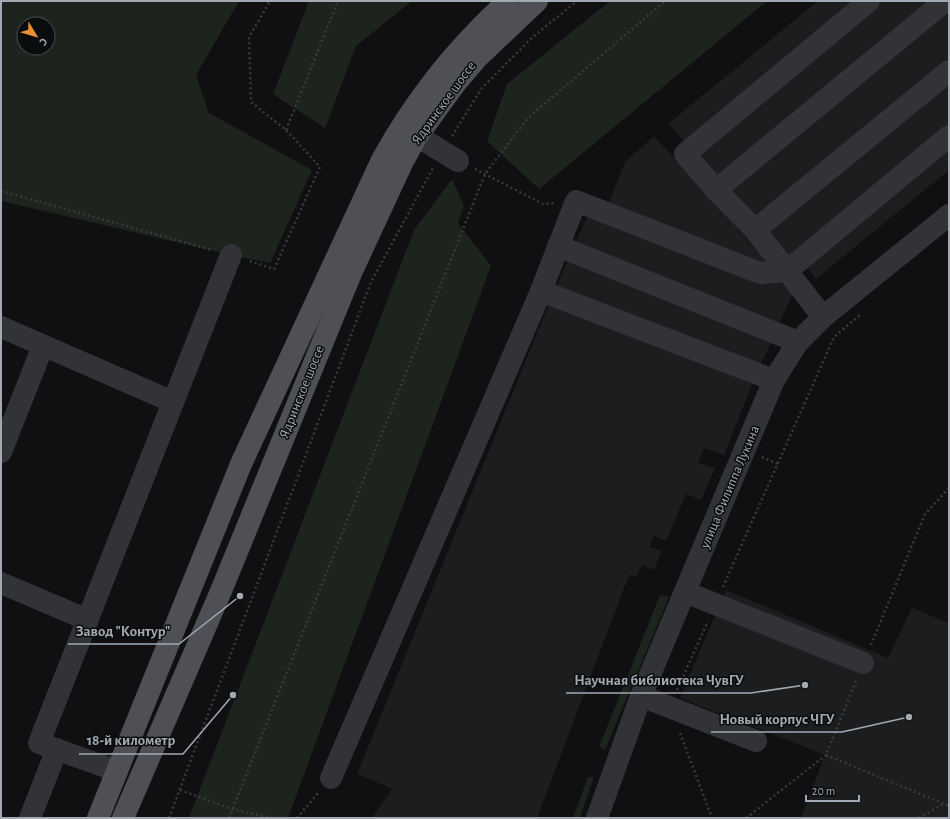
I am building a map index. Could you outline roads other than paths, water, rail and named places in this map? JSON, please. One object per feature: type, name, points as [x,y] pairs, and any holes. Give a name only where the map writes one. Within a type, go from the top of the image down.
[{"type":"main road","name":"Ядринское шоссе","points":[[98,818],[241,464],[382,160],[400,128],[425,90],[452,56],[508,1]]},
{"type":"main road","name":"Ядринское шоссе","points":[[123,818],[138,778],[221,591],[351,273],[380,208],[418,136],[455,84],[477,58],[537,1]]},
{"type":"main road","points":[[117,771],[138,778]]},
{"type":"street","points":[[824,317],[755,230],[716,190],[685,154],[869,1]]},
{"type":"street","points":[[716,190],[945,1]]},
{"type":"street","points":[[755,230],[949,71]]},
{"type":"street","points":[[418,136],[450,156]]},
{"type":"street","points":[[331,778],[541,291],[576,201],[760,273],[787,271],[949,136]]},
{"type":"street","name":"улица Филиппа Лукина","points":[[597,818],[641,696],[774,380],[798,342],[824,317],[949,215]]},
{"type":"street","points":[[558,246],[798,342]]},
{"type":"street","points":[[117,771],[39,743],[231,255]]},
{"type":"street","points":[[541,291],[774,380]]},
{"type":"street","points":[[1,327],[173,402]]},
{"type":"street","points":[[1,452],[43,346]]},
{"type":"street","points":[[1,583],[88,620]]},
{"type":"street","points":[[685,592],[863,663]]},
{"type":"street","points":[[641,696],[670,706],[756,741]]},
{"type":"street","points":[[30,818],[57,749]]},
{"type":"place","name":"Завод \"Контур\"","points":[[240,596]]},
{"type":"place","name":"Научная библиотека ЧувГУ","points":[[805,685]]},
{"type":"place","name":"18-й километр","points":[[233,695]]},
{"type":"place","name":"Новый корпус ЧГУ","points":[[909,717]]}]
